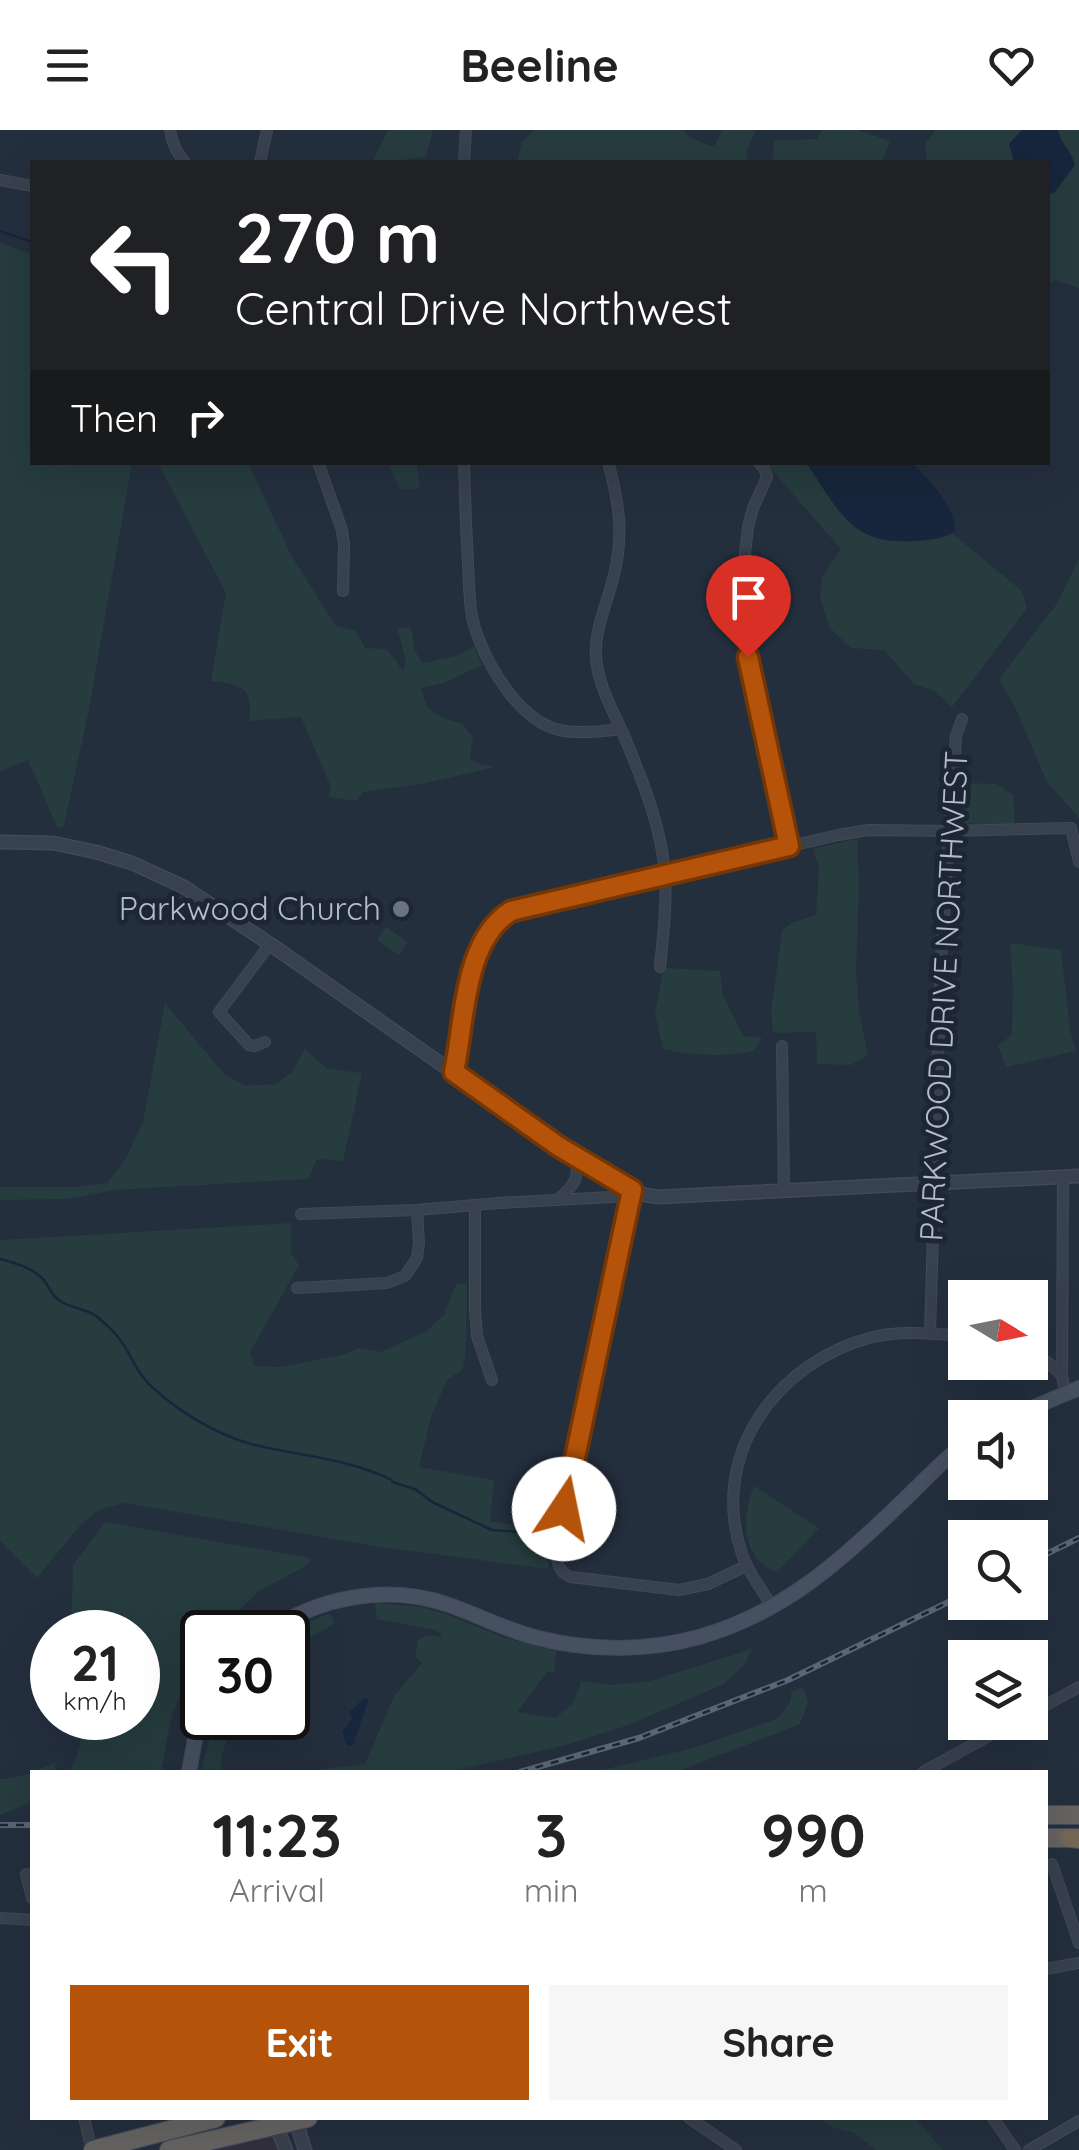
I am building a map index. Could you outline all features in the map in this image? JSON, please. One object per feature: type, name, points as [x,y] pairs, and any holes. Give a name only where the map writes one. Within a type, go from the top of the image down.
[{"type":"highway","points":[[1048,1815],[1079,1815]]},
{"type":"highway","points":[[1048,1838],[1076,1838]]},
{"type":"highway","points":[[92,2150],[208,2120]]},
{"type":"highway","points":[[169,2150],[275,2122]]},
{"type":"main road","points":[[1039,1400],[1067,1384]]},
{"type":"main road","points":[[310,1610],[362,1596],[414,1596],[448,1604],[513,1631],[551,1641],[624,1648],[695,1638],[772,1607],[816,1580],[948,1459]]},
{"type":"main road","points":[[190,1770],[195,1740]]},
{"type":"street","points":[[170,130],[183,160]]},
{"type":"street","points":[[260,160],[267,130]]},
{"type":"street","points":[[464,160],[466,130]]},
{"type":"street","points":[[0,180],[30,186]]},
{"type":"street","points":[[319,465],[342,530],[344,591]]},
{"type":"street","points":[[464,465],[470,598],[478,638],[491,665],[516,701],[543,723],[580,732],[620,728]]},
{"type":"street","points":[[609,465],[621,520],[620,546],[596,660],[600,681],[649,804],[660,845],[665,875],[660,967]]},
{"type":"street","points":[[761,465],[768,477],[748,527],[739,607],[789,846]]},
{"type":"street","name":"PARKWOOD DRIVE NORTHWEST","points":[[930,1334],[941,959],[956,736],[962,720]]},
{"type":"street","points":[[454,1072],[480,946],[505,914],[527,906],[869,830],[1071,828],[1079,862]]},
{"type":"street","points":[[0,842],[52,843],[96,852],[132,863],[184,887],[631,1193]]},
{"type":"street","points":[[266,1042],[248,1045],[219,1012],[270,944]]},
{"type":"street","points":[[782,1046],[784,1191]]},
{"type":"street","points":[[556,1200],[577,1180],[574,1155]]},
{"type":"street","points":[[1063,1176],[1067,1384]]},
{"type":"street","points":[[301,1214],[417,1210],[631,1193],[660,1197],[1079,1176]]},
{"type":"street","points":[[631,1193],[567,1491],[558,1564],[571,1577],[680,1590],[708,1584],[746,1566]]},
{"type":"street","points":[[475,1205],[475,1310],[478,1336],[492,1380]]},
{"type":"street","points":[[298,1288],[387,1283],[405,1276],[417,1258],[420,1243],[417,1210]]},
{"type":"street","points":[[772,1607],[746,1566],[737,1534],[735,1477],[752,1426],[795,1376],[847,1345],[888,1335],[948,1335]]},
{"type":"street","points":[[1048,1363],[1067,1384]]},
{"type":"street","points":[[1048,1704],[1079,1687]]},
{"type":"street","points":[[927,1770],[981,1740]]},
{"type":"street","points":[[1052,1864],[1079,1942]]},
{"type":"street","points":[[26,1874],[30,1890]]},
{"type":"street","points":[[0,1918],[30,1920]]},
{"type":"street","points":[[1048,1968],[1079,1963]]},
{"type":"street","points":[[84,2120],[92,2150]]},
{"type":"street","points":[[300,2120],[305,2150]]},
{"type":"street","points":[[692,2120],[736,2150]]},
{"type":"street","points":[[994,2120],[1015,2150]]},
{"type":"street","points":[[1029,2150],[1079,2121]]},
{"type":"street","points":[[275,2122],[286,2150]]},
{"type":"shaded area","points":[[275,2135],[284,2150],[212,2150]]},
{"type":"green space","points":[[388,130],[433,130],[426,157],[373,160]]},
{"type":"green space","points":[[534,130],[683,130],[691,138],[714,147],[722,130],[756,130],[747,160],[518,160],[522,142]]},
{"type":"green space","points":[[822,130],[858,130],[890,141],[883,160],[772,160],[774,140],[817,139]]},
{"type":"green space","points":[[935,130],[1079,130],[1079,288],[1055,280],[1050,283],[1050,160],[927,160],[925,143]]},
{"type":"green space","points":[[0,243],[30,253],[30,465],[132,465],[88,714],[64,825],[58,829],[28,760],[0,771]]},
{"type":"green space","points":[[159,465],[249,465],[292,557],[336,626],[356,631],[365,648],[387,649],[403,671],[406,661],[397,628],[411,627],[415,651],[423,663],[457,656],[474,646],[482,665],[444,683],[421,688],[427,707],[443,718],[463,724],[473,737],[470,758],[478,764],[496,767],[363,792],[356,801],[328,797],[331,787],[301,717],[249,721],[249,701],[243,689],[211,681],[226,593]]},
{"type":"green space","points":[[389,465],[417,465],[420,488],[400,490]]},
{"type":"green space","points":[[768,465],[808,465],[856,529],[937,539],[953,534],[1022,591],[1027,608],[952,707],[935,691],[915,685],[884,650],[851,648],[830,628],[820,597],[822,577],[841,549]]},
{"type":"green space","points":[[1079,559],[1079,818],[1047,782],[999,679],[1056,605]]},
{"type":"green space","points":[[962,783],[997,784],[1013,795],[1015,825],[960,823]]},
{"type":"green space","points":[[857,839],[856,973],[868,1055],[851,1065],[817,1064],[816,1032],[773,1033],[771,1013],[782,930],[816,915],[819,866],[813,849]]},
{"type":"green space","points":[[386,927],[408,942],[399,955],[377,940]]},
{"type":"green space","points":[[1010,943],[1061,950],[1076,1051],[1006,1067],[998,1046],[1012,1034]]},
{"type":"green space","points":[[664,968],[720,971],[723,996],[743,1036],[762,1038],[754,1051],[708,1055],[663,1049],[655,1013]]},
{"type":"green space","points":[[165,1003],[225,1075],[246,1086],[276,1084],[292,1072],[305,1049],[327,1069],[362,1073],[343,1161],[317,1159],[308,1179],[113,1190],[68,1199],[0,1200],[0,1187],[107,1183],[126,1158],[143,1122]]},
{"type":"green space","points":[[291,1223],[291,1254],[299,1265],[250,1352],[254,1366],[282,1367],[359,1348],[381,1352],[425,1332],[444,1315],[456,1284],[467,1284],[463,1369],[447,1380],[431,1417],[419,1467],[494,1480],[490,1521],[553,1531],[548,1569],[381,1547],[125,1503],[100,1509],[82,1523],[37,1578],[0,1541],[0,1240]]},
{"type":"green space","points":[[754,1486],[819,1528],[777,1572],[756,1558],[750,1547],[746,1523]]},
{"type":"green space","points":[[105,1522],[311,1558],[307,1565],[259,1591],[240,1610],[180,1610],[180,1696],[172,1714],[161,1770],[70,1770],[80,1740],[160,1740],[160,1610],[72,1610],[73,1565]]},
{"type":"green space","points":[[375,1603],[420,1607],[502,1637],[556,1651],[554,1672],[547,1672],[517,1712],[555,1718],[573,1704],[581,1681],[611,1685],[650,1681],[752,1649],[744,1665],[724,1684],[623,1727],[566,1745],[459,1770],[316,1770],[365,1764],[394,1696],[422,1663],[415,1656],[418,1640],[442,1634],[377,1619]]},
{"type":"green space","points":[[328,1614],[335,1623],[310,1638],[310,1622]]},
{"type":"green space","points":[[803,1687],[808,1702],[800,1724],[681,1770],[601,1770],[693,1748],[776,1719],[787,1707],[791,1692]]},
{"type":"green space","points":[[209,1740],[227,1740],[222,1770],[202,1770]]},
{"type":"green space","points":[[55,1763],[55,1770],[37,1770],[47,1766]]},
{"type":"green space","points":[[30,1773],[30,1803],[0,1815],[0,1779]]},
{"type":"green space","points":[[822,2120],[917,2120],[943,2150],[876,2150],[854,2133],[831,2127]]},
{"type":"water","points":[[1022,130],[1058,130],[1075,165],[1050,194],[1050,160],[1013,160],[1009,144]]},
{"type":"water","points":[[808,465],[914,465],[946,503],[955,531],[917,541],[877,538],[839,511]]},
{"type":"water","points":[[364,1698],[368,1701],[353,1745],[347,1746],[342,1732],[352,1718],[349,1712]]},
{"type":"waterway","points":[[0,231],[30,241]]},
{"type":"waterway","points":[[0,1259],[33,1271],[57,1299],[101,1320],[118,1337],[152,1387],[211,1428],[251,1444],[375,1473],[415,1489],[432,1502],[492,1530],[546,1534]]},
{"type":"railway","points":[[1048,1553],[1079,1538]]},
{"type":"railway","points":[[527,1770],[639,1738],[788,1680],[948,1602]]},
{"type":"railway","points":[[0,1825],[30,1825]]},
{"type":"place","name":"Parkwood Church","points":[[401,909]]},
{"type":"route","points":[[564,1509],[632,1190],[558,1146],[454,1072],[474,963],[488,932],[511,911],[789,846],[748,657]]}]
